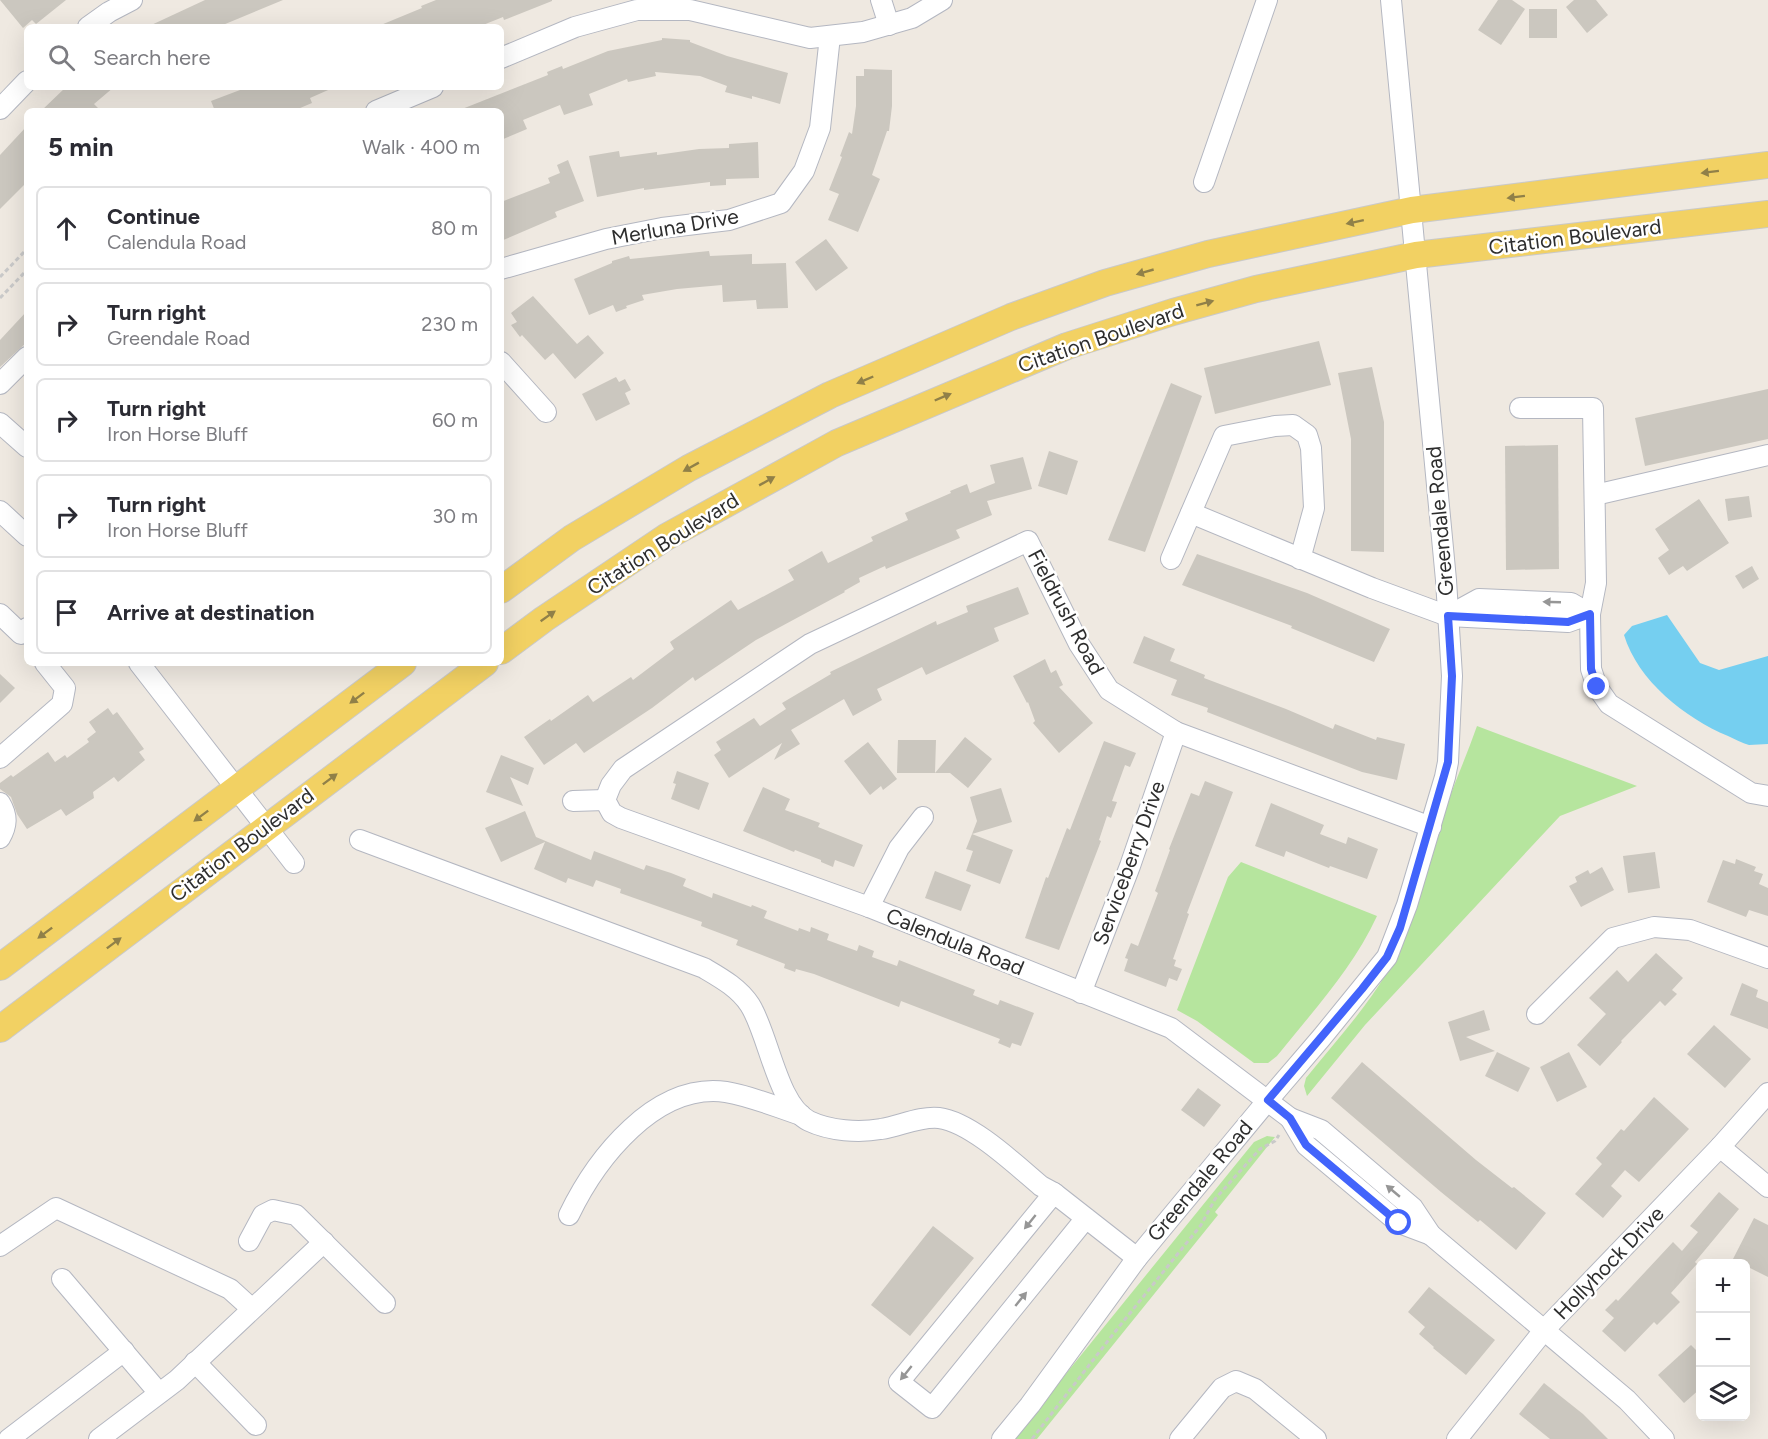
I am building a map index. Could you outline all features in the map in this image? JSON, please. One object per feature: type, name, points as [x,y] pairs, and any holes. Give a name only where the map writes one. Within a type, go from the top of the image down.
[{"type":"main road","points":[[504,588],[572,538],[689,468],[830,394],[1000,322],[1105,283],[1208,254],[1412,210],[1768,165]]},
{"type":"main road","name":"Citation Boulevard","points":[[504,649],[666,537],[837,443],[1066,346],[1256,288],[1416,255],[1768,214]]},
{"type":"main road","points":[[0,967],[399,666]]},
{"type":"main road","name":"Citation Boulevard","points":[[0,1029],[481,666]]},
{"type":"street","points":[[92,24],[132,0]]},
{"type":"street","points":[[881,0],[889,25]]},
{"type":"street","points":[[504,57],[575,27],[658,5],[690,10],[810,38],[863,32],[889,25],[912,18],[942,0]]},
{"type":"street","points":[[1204,182],[1268,0]]},
{"type":"street","name":"Greendale Road","points":[[1002,1439],[1030,1405],[1137,1258],[1387,957],[1405,913],[1431,827],[1448,762],[1452,676],[1412,210],[1391,0]]},
{"type":"street","name":"Merluna Drive","points":[[504,268],[606,239],[662,228],[729,220],[781,202],[804,171],[820,128],[830,36]]},
{"type":"street","points":[[0,109],[24,84]]},
{"type":"street","points":[[383,108],[426,90]]},
{"type":"street","points":[[0,384],[24,360]]},
{"type":"street","points":[[504,365],[546,412]]},
{"type":"street","points":[[1520,408],[1593,408],[1596,583],[1590,614],[1591,669],[1597,687],[1609,704],[1751,793],[1768,796]]},
{"type":"street","points":[[0,423],[24,444]]},
{"type":"street","points":[[1171,559],[1224,436],[1275,426],[1293,425],[1307,435],[1314,508],[1300,558]]},
{"type":"street","points":[[1595,495],[1768,455]]},
{"type":"street","points":[[0,511],[24,533]]},
{"type":"street","points":[[1191,513],[1448,616],[1568,622],[1590,614]]},
{"type":"street","name":"Fieldrush Road","points":[[605,800],[611,785],[622,769],[810,644],[1028,541],[1079,644],[1109,690],[1176,732],[1431,827]]},
{"type":"street","points":[[0,614],[24,633]]},
{"type":"street","points":[[0,758],[62,704],[65,688],[47,666]]},
{"type":"street","points":[[141,666],[294,863]]},
{"type":"street","name":"Serviceberry Drive","points":[[1081,993],[1130,866],[1176,732]]},
{"type":"street","points":[[573,801],[605,800]]},
{"type":"street","name":"Calendula Road","points":[[605,800],[612,813],[621,818],[869,908],[1172,1028],[1290,1118],[1306,1145],[1399,1223],[1431,1235],[1545,1329],[1627,1400],[1664,1439]]},
{"type":"street","points":[[0,803],[6,818],[5,829],[0,838]]},
{"type":"street","points":[[869,908],[898,848],[923,817]]},
{"type":"street","points":[[360,840],[704,968],[725,980],[750,1005],[780,1083],[792,1105],[809,1121],[843,1130],[880,1130],[916,1120],[939,1118],[955,1122],[970,1129],[1137,1258]]},
{"type":"street","points":[[1537,1014],[1613,938],[1654,927],[1690,930],[1768,958]]},
{"type":"street","points":[[569,1215],[580,1191],[616,1146],[639,1120],[668,1103],[698,1093],[725,1092],[801,1115]]},
{"type":"street","name":"Hollyhock Drive","points":[[1457,1439],[1545,1329],[1720,1147],[1768,1093]]},
{"type":"street","points":[[1720,1147],[1768,1187]]},
{"type":"street","points":[[1054,1192],[898,1382],[932,1408],[1086,1218]]},
{"type":"street","points":[[0,1246],[56,1208],[230,1289],[251,1308]]},
{"type":"street","points":[[249,1241],[263,1215],[273,1210],[296,1215],[385,1304]]},
{"type":"street","points":[[99,1439],[195,1362],[324,1242]]},
{"type":"street","points":[[62,1279],[159,1393]]},
{"type":"street","points":[[9,1439],[124,1351]]},
{"type":"street","points":[[195,1362],[256,1425]]},
{"type":"street","points":[[1180,1439],[1222,1388],[1236,1381],[1255,1389],[1316,1439]]},
{"type":"path","points":[[0,278],[24,252]]},
{"type":"path","points":[[0,298],[24,273]]},
{"type":"path","points":[[1032,1439],[1201,1225],[1215,1199],[1260,1149],[1275,1141],[1290,1118]]},
{"type":"green space","points":[[1477,726],[1637,786],[1560,816],[1365,1025],[1307,1096],[1304,1086],[1306,1078],[1369,1000],[1402,942],[1414,911],[1443,816]]},
{"type":"green space","points":[[1241,862],[1377,916],[1332,989],[1277,1056],[1268,1063],[1254,1063],[1197,1021],[1177,1010],[1228,877]]},
{"type":"green space","points":[[1267,1136],[1275,1137],[1215,1212],[1218,1215],[1037,1439],[1013,1439],[1254,1142]]},
{"type":"water","points":[[1667,615],[1700,663],[1719,670],[1768,656],[1768,744],[1746,744],[1696,719],[1665,696],[1640,668],[1624,635],[1632,626]]},
{"type":"building","points":[[0,0],[66,0],[36,24],[32,20],[24,24],[23,28]]},
{"type":"building","points":[[205,0],[283,0],[225,24],[153,24]]},
{"type":"building","points":[[436,0],[552,0],[504,20],[503,17],[486,24],[383,24],[422,8],[421,6]]},
{"type":"building","points":[[1498,0],[1512,0],[1525,9],[1501,45],[1478,30]]},
{"type":"building","points":[[1574,0],[1596,0],[1608,15],[1587,33],[1566,7]]},
{"type":"building","points":[[1529,9],[1557,9],[1557,38],[1529,38]]},
{"type":"building","points":[[662,38],[690,40],[690,42],[727,56],[788,73],[780,104],[752,96],[752,99],[725,92],[727,86],[700,76],[655,72],[656,76],[628,82],[627,79],[589,94],[593,105],[564,115],[560,105],[523,120],[527,129],[504,139],[504,108],[465,108],[548,75],[547,72],[562,66],[563,69],[608,51],[662,40]]},
{"type":"building","points":[[864,69],[892,70],[892,106],[889,131],[887,131],[872,175],[880,179],[858,232],[828,220],[839,194],[829,190],[849,132],[852,134],[856,106],[856,76],[864,76]]},
{"type":"building","points":[[63,90],[110,90],[94,104],[98,108],[44,108]]},
{"type":"building","points":[[240,90],[328,90],[310,98],[312,103],[300,108],[214,108],[211,101]]},
{"type":"building","points":[[24,129],[24,185],[0,209],[0,155]]},
{"type":"building","points":[[758,142],[759,178],[726,179],[726,185],[710,186],[710,182],[644,190],[644,188],[597,197],[589,156],[619,151],[620,157],[657,152],[657,155],[699,149],[729,148],[729,144]]},
{"type":"building","points":[[568,160],[584,201],[555,212],[557,217],[504,240],[504,201],[550,183],[548,178],[560,173],[557,165]]},
{"type":"building","points":[[826,239],[848,268],[816,291],[795,262]]},
{"type":"building","points":[[709,251],[710,256],[752,254],[752,264],[786,263],[788,308],[757,309],[756,300],[723,302],[722,285],[642,295],[644,300],[626,306],[627,308],[616,312],[613,305],[589,315],[574,279],[612,263],[612,261],[629,256],[630,259]]},
{"type":"building","points":[[533,296],[577,344],[588,335],[604,353],[575,379],[553,353],[545,360],[522,335],[520,337],[511,325],[517,322],[511,313]]},
{"type":"building","points":[[24,314],[24,345],[0,367],[0,340]]},
{"type":"building","points":[[1319,341],[1331,385],[1215,414],[1204,368]]},
{"type":"building","points":[[1372,367],[1384,422],[1384,552],[1351,551],[1351,439],[1338,373]]},
{"type":"building","points":[[616,377],[619,382],[625,379],[631,390],[625,393],[630,404],[596,421],[582,394]]},
{"type":"building","points":[[1171,383],[1202,396],[1145,552],[1108,540]]},
{"type":"building","points":[[1768,389],[1768,439],[1645,466],[1635,418]]},
{"type":"building","points":[[1558,445],[1559,569],[1506,570],[1505,446]]},
{"type":"building","points":[[1049,451],[1078,461],[1067,495],[1038,486]]},
{"type":"building","points":[[1023,457],[1032,489],[987,501],[992,515],[956,530],[960,538],[859,578],[860,582],[845,592],[756,640],[695,681],[693,677],[652,708],[584,753],[576,743],[544,765],[524,737],[588,695],[593,702],[631,677],[633,680],[674,649],[670,642],[731,600],[738,610],[794,580],[788,570],[822,551],[828,563],[873,541],[871,537],[908,520],[905,513],[951,493],[950,491],[967,484],[970,493],[995,483],[990,465]]},
{"type":"building","points":[[1749,496],[1752,517],[1728,521],[1725,499]]},
{"type":"building","points":[[1699,499],[1729,543],[1687,571],[1683,566],[1669,575],[1658,558],[1669,550],[1655,529]]},
{"type":"building","points":[[1197,554],[1307,593],[1390,629],[1374,662],[1291,628],[1292,626],[1182,585]]},
{"type":"building","points":[[1752,566],[1759,579],[1743,589],[1735,576]]},
{"type":"building","points":[[1018,587],[1029,614],[994,628],[999,641],[926,675],[922,667],[877,689],[882,700],[853,716],[844,699],[791,730],[800,744],[774,760],[782,743],[729,778],[714,755],[721,750],[716,742],[754,718],[760,726],[786,709],[782,703],[831,674],[830,672],[936,621],[937,625],[968,612],[966,606]]},
{"type":"building","points":[[1144,636],[1175,649],[1170,661],[1205,675],[1204,678],[1333,729],[1335,724],[1376,740],[1377,737],[1405,744],[1397,780],[1362,772],[1207,712],[1208,708],[1171,695],[1177,680],[1133,663]]},
{"type":"building","points":[[1045,659],[1051,673],[1056,670],[1063,685],[1059,687],[1093,723],[1059,753],[1033,723],[1035,721],[1028,702],[1013,676]]},
{"type":"building","points":[[0,674],[15,688],[0,703]]},
{"type":"building","points":[[108,708],[113,715],[117,712],[144,749],[139,752],[145,760],[118,782],[114,777],[93,792],[94,798],[66,816],[61,809],[27,829],[17,814],[11,797],[0,789],[0,783],[11,775],[13,777],[48,752],[55,762],[65,755],[67,758],[89,742],[87,739],[96,732],[89,722]]},
{"type":"building","points":[[965,737],[992,759],[968,788],[950,773],[935,773]]},
{"type":"building","points":[[898,740],[936,740],[935,773],[897,773]]},
{"type":"building","points":[[1104,741],[1136,753],[1130,767],[1125,765],[1112,801],[1117,802],[1111,818],[1107,816],[1099,840],[1101,841],[1059,950],[1025,938],[1046,877],[1048,878],[1067,828],[1070,830]]},
{"type":"building","points":[[868,742],[897,779],[883,790],[881,786],[870,795],[844,761]]},
{"type":"building","points":[[501,755],[534,768],[528,785],[510,777],[523,806],[486,792]]},
{"type":"building","points":[[677,771],[709,783],[699,810],[671,799]]},
{"type":"building","points":[[1205,781],[1233,792],[1187,913],[1189,914],[1173,959],[1176,960],[1174,966],[1182,969],[1177,981],[1169,978],[1166,987],[1124,971],[1128,959],[1125,958],[1131,943],[1138,946],[1158,893],[1155,891],[1169,849],[1191,793],[1199,796]]},
{"type":"building","points":[[763,787],[790,799],[785,810],[820,823],[818,827],[863,845],[854,867],[835,860],[833,867],[821,860],[795,850],[794,852],[743,831]]},
{"type":"building","points":[[1001,788],[1012,822],[972,834],[977,821],[970,797]]},
{"type":"building","points":[[1271,803],[1324,825],[1320,834],[1346,844],[1348,837],[1378,849],[1367,879],[1330,866],[1329,868],[1286,851],[1284,857],[1255,846]]},
{"type":"building","points":[[525,811],[536,837],[591,860],[594,851],[644,870],[646,865],[671,873],[686,879],[683,886],[712,898],[713,893],[751,907],[752,905],[767,911],[764,918],[798,931],[799,928],[810,932],[811,927],[829,934],[827,940],[857,951],[859,945],[874,951],[872,957],[897,966],[899,960],[975,990],[973,995],[998,1005],[1000,1000],[1034,1013],[1021,1046],[1012,1043],[1010,1048],[998,1043],[1000,1039],[901,1001],[899,1007],[814,974],[784,968],[785,964],[736,945],[738,940],[701,926],[702,922],[620,893],[621,889],[596,880],[593,887],[568,878],[566,883],[534,869],[545,842],[501,862],[485,828]]},
{"type":"building","points":[[972,834],[1013,850],[1000,884],[966,871],[973,851],[966,849]]},
{"type":"building","points":[[1655,852],[1660,888],[1628,893],[1623,856]]},
{"type":"building","points":[[1736,859],[1756,867],[1754,871],[1763,874],[1759,884],[1768,888],[1768,916],[1749,910],[1746,917],[1707,902],[1723,860],[1735,864]]},
{"type":"building","points":[[1602,867],[1614,890],[1581,907],[1569,886],[1577,882],[1575,877],[1588,870],[1590,874]]},
{"type":"building","points":[[935,871],[971,885],[961,911],[925,898]]},
{"type":"building","points":[[1656,953],[1683,978],[1672,990],[1677,994],[1665,1006],[1660,1001],[1600,1066],[1577,1045],[1606,1014],[1589,998],[1617,970],[1628,982]]},
{"type":"building","points":[[1742,983],[1758,990],[1756,997],[1768,1002],[1768,1029],[1730,1015]]},
{"type":"building","points":[[1484,1010],[1490,1030],[1466,1037],[1495,1051],[1460,1061],[1448,1022]]},
{"type":"building","points":[[1714,1025],[1751,1059],[1725,1088],[1687,1054]]},
{"type":"building","points":[[1497,1052],[1530,1068],[1518,1092],[1485,1076]]},
{"type":"building","points":[[1569,1052],[1587,1087],[1557,1102],[1540,1067]]},
{"type":"building","points":[[1362,1062],[1476,1160],[1546,1213],[1516,1250],[1441,1192],[1331,1098]]},
{"type":"building","points":[[1198,1088],[1221,1105],[1204,1127],[1181,1110]]},
{"type":"building","points":[[1654,1097],[1689,1129],[1639,1182],[1625,1170],[1611,1186],[1622,1196],[1603,1218],[1575,1194],[1602,1164],[1596,1158],[1621,1129],[1624,1131]]},
{"type":"building","points":[[1719,1192],[1739,1209],[1696,1259],[1696,1265],[1671,1293],[1680,1302],[1657,1325],[1654,1322],[1625,1352],[1602,1331],[1614,1318],[1605,1310],[1616,1299],[1618,1301],[1673,1242],[1682,1251],[1698,1232],[1690,1226]]},
{"type":"building","points":[[1754,1218],[1768,1225],[1768,1277],[1750,1268],[1750,1259],[1733,1259]]},
{"type":"building","points":[[933,1226],[974,1258],[910,1336],[871,1305]]},
{"type":"building","points":[[1429,1287],[1495,1340],[1466,1375],[1419,1334],[1425,1327],[1408,1312]]},
{"type":"building","points":[[1691,1345],[1696,1350],[1696,1392],[1684,1403],[1658,1375]]},
{"type":"building","points":[[1544,1383],[1583,1414],[1608,1439],[1550,1439],[1519,1414]]},
{"type":"route","points":[[1399,1223],[1306,1145],[1290,1118],[1268,1100],[1387,957],[1400,928],[1448,762],[1452,676],[1448,616],[1568,622],[1590,614],[1591,669],[1597,687]]}]
